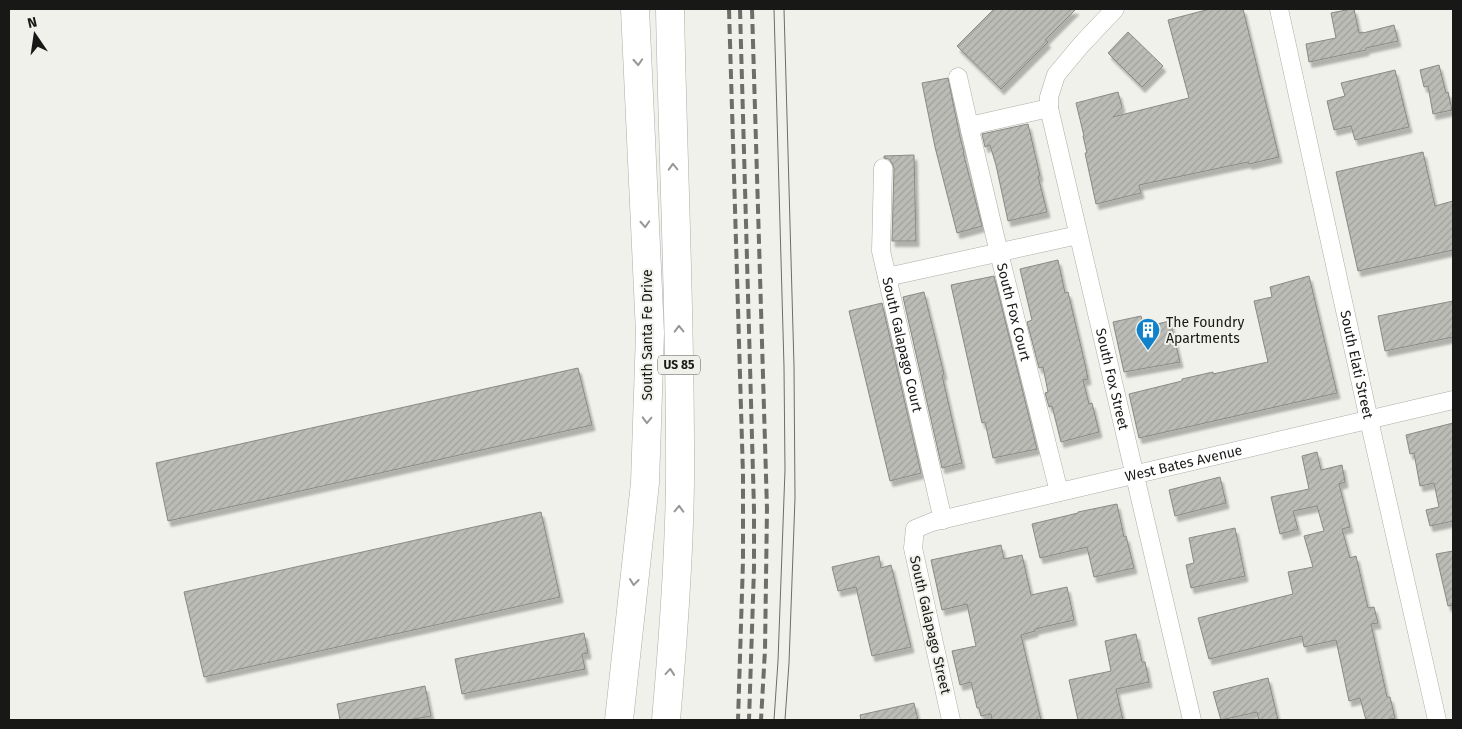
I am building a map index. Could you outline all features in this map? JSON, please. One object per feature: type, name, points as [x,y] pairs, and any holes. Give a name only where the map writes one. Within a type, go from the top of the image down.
[{"type":"highway","name":"South Santa Fe Drive","points":[[619,720],[645,483],[650,333],[635,9]]},
{"type":"highway","name":"US 85","points":[[666,720],[676,605],[680,483],[679,332],[670,9]]},
{"type":"street","name":"South Fox Street","points":[[1115,9],[1056,75],[1049,97],[1048,108],[1192,720]]},
{"type":"street","name":"South Elati Street","points":[[1279,9],[1437,720]]},
{"type":"street","name":"South Fox Court","points":[[958,77],[999,252],[1059,492]]},
{"type":"street","points":[[970,130],[978,124],[1048,108]]},
{"type":"street","name":"South Galapago Court","points":[[883,168],[881,251],[943,520]]},
{"type":"street","points":[[887,278],[1078,235]]},
{"type":"street","name":"West Bates Avenue","points":[[915,529],[932,522],[1453,400]]},
{"type":"street","name":"South Galapago Street","points":[[915,529],[913,548],[951,720]]},
{"type":"building","points":[[994,9],[1076,9],[1045,40],[1048,42],[1001,89],[957,46]]},
{"type":"building","points":[[1210,9],[1243,9],[1279,157],[1139,185],[1141,193],[1096,204],[1076,103],[1118,92],[1122,107],[1113,117],[1189,98],[1168,20]]},
{"type":"building","points":[[1354,9],[1359,33],[1394,25],[1398,41],[1309,62],[1306,44],[1336,38],[1331,13]]},
{"type":"building","points":[[1128,32],[1163,66],[1142,87],[1108,53]]},
{"type":"building","points":[[1439,65],[1452,110],[1433,114],[1428,86],[1424,87],[1420,70]]},
{"type":"building","points":[[1395,70],[1409,127],[1355,140],[1351,126],[1334,130],[1327,101],[1345,96],[1341,83]]},
{"type":"building","points":[[948,78],[963,152],[982,226],[957,233],[935,147],[922,83]]},
{"type":"building","points":[[1028,124],[1047,212],[1008,221],[996,165],[990,145],[985,147],[982,134]]},
{"type":"building","points":[[1423,152],[1435,206],[1453,201],[1453,250],[1358,271],[1336,172]]},
{"type":"building","points":[[914,155],[916,241],[892,241],[894,168],[889,159],[884,158],[884,156]]},
{"type":"building","points":[[1058,260],[1065,293],[1068,292],[1085,364],[1088,379],[1083,380],[1089,404],[1092,403],[1099,432],[1061,442],[1052,406],[1049,407],[1045,393],[1048,392],[1043,367],[1039,368],[1027,322],[1032,320],[1020,269]]},
{"type":"building","points":[[994,276],[1037,449],[993,458],[985,422],[982,423],[951,285]]},
{"type":"building","name":"The Foundry Apartments","points":[[1309,276],[1337,393],[1139,438],[1129,394],[1182,381],[1182,379],[1268,362],[1254,301],[1272,297],[1270,287]]},
{"type":"building","points":[[924,292],[944,374],[942,375],[962,463],[942,468],[903,297]]},
{"type":"building","points":[[1453,301],[1453,337],[1385,351],[1378,316]]},
{"type":"building","points":[[882,303],[921,473],[890,481],[849,311]]},
{"type":"building","points":[[1141,316],[1144,327],[1170,321],[1180,362],[1124,372],[1113,322]]},
{"type":"building","points":[[578,368],[592,425],[168,521],[156,463]]},
{"type":"building","points":[[1453,423],[1453,521],[1430,526],[1426,510],[1439,507],[1434,483],[1420,486],[1414,453],[1410,454],[1406,435]]},
{"type":"building","points":[[1317,452],[1321,470],[1342,465],[1345,482],[1339,484],[1350,527],[1342,529],[1350,558],[1356,556],[1368,608],[1374,607],[1378,623],[1371,624],[1387,697],[1390,697],[1395,718],[1366,720],[1360,698],[1349,701],[1336,640],[1304,647],[1302,636],[1209,659],[1198,618],[1293,594],[1288,572],[1313,567],[1304,536],[1324,531],[1317,506],[1293,511],[1298,529],[1280,534],[1271,497],[1309,489],[1302,456]]},
{"type":"building","points":[[1220,477],[1226,503],[1175,516],[1169,490]]},
{"type":"building","points":[[1117,504],[1124,537],[1126,536],[1134,568],[1094,577],[1087,547],[1040,558],[1032,524]]},
{"type":"building","points":[[541,512],[560,597],[204,677],[184,592]]},
{"type":"building","points":[[1235,528],[1245,576],[1191,588],[1186,565],[1194,563],[1189,538]]},
{"type":"building","points":[[1001,545],[1004,559],[1022,555],[1031,595],[1067,587],[1074,620],[1035,629],[1035,631],[1021,635],[1041,720],[992,720],[991,714],[981,716],[979,708],[977,708],[971,682],[960,685],[952,651],[976,646],[967,604],[942,610],[931,560]]},
{"type":"building","points":[[1453,551],[1453,605],[1448,606],[1436,554]]},
{"type":"building","points":[[879,556],[881,568],[891,565],[911,647],[872,656],[856,587],[838,591],[832,567]]},
{"type":"building","points":[[584,633],[588,653],[582,654],[585,669],[462,694],[455,659]]},
{"type":"building","points":[[1136,634],[1142,662],[1145,662],[1149,682],[1116,689],[1123,720],[1078,720],[1069,680],[1111,671],[1105,641]]},
{"type":"building","points":[[1268,678],[1278,720],[1259,720],[1257,712],[1221,720],[1213,692]]},
{"type":"building","points":[[425,686],[431,716],[408,720],[340,720],[337,704]]},
{"type":"building","points":[[914,703],[918,720],[861,720],[860,715]]},
{"type":"tram line","points":[[774,9],[785,470],[774,720]]},
{"type":"tram line","points":[[784,9],[794,366],[795,498],[785,720]]},
{"type":"railway","points":[[729,9],[743,475],[743,561],[738,720]]},
{"type":"railway","points":[[740,9],[754,509],[749,720]]},
{"type":"railway","points":[[752,9],[767,509],[765,650],[761,720]]},
{"type":"place","name":"The Foundry Apartments","points":[[1148,351]]}]
